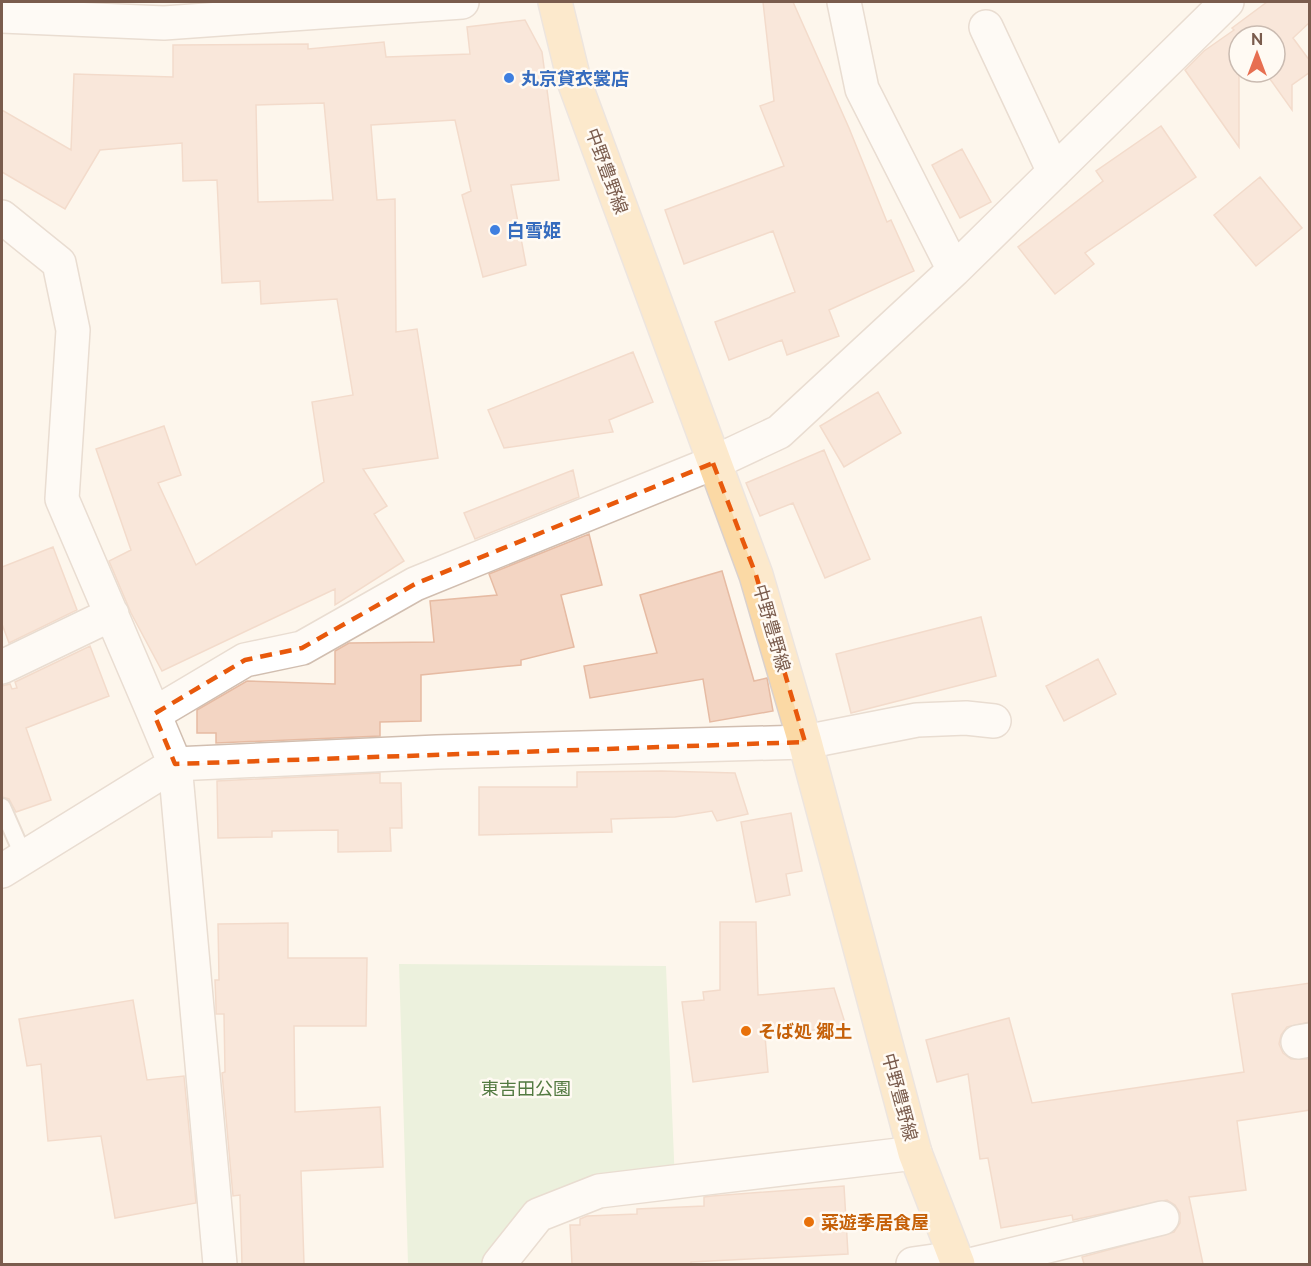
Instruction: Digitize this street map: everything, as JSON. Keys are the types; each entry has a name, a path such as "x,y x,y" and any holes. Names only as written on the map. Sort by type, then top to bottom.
{"main road":[{"name":"中野豊野線","path":"555,2 575,84 756,575 805,742 915,1153 962,1262"}],"street":[{"path":"2,16 164,23 462,2"},
{"path":"844,2 862,89 954,270"},
{"path":"154,714 245,660 302,648 415,584 714,463 778,432 954,270 1227,2"},
{"path":"986,27 1054,172"},
{"path":"2,217 59,263 73,330 63,499 175,765 220,1264"},
{"path":"2,667 112,614"},
{"path":"13,864 175,765 437,752 805,742 917,720 966,718 994,721"},
{"path":"499,1264 538,1215 599,1191 915,1153"},
{"path":"913,1264 962,1262 1162,1218"}],"lane":[{"path":"2,807 13,864"}],"highlighted area":[{"path":"713,463 756,575 805,742 175,764 154,714 245,660 302,648 415,584"}],"green space":[{"name":"東吉田公園","path":"399,964 666,966 675,1182 599,1191 499,1264 408,1264"}],"building":[{"path":"763,2 793,2 849,128 887,222 891,220 914,271 829,310 839,336 787,355 782,340 729,360 715,322 795,292 773,231 684,264 665,210 784,166 760,106 774,101"},
{"path":"1267,2 1310,2 1310,22 1293,38 1310,61 1310,72 1292,85 1292,110 1274,84 1287,84 1287,24 1237,24"},
{"path":"525,20 542,52 559,180 511,185 526,265 483,277 462,195 471,191 455,120 371,125 377,200 395,199 396,332 417,329 438,458 363,469 387,506 374,514 404,561 335,605 335,589 162,671 131,613 109,561 131,550 96,449 164,426 181,475 158,483 196,565 324,482 312,402 353,395 337,299 261,304 260,281 222,283 217,180 183,181 182,143 100,150 65,209 2,172 2,110 71,150 74,74 173,77 173,45 308,44 308,49 384,42 386,57 470,54 467,27","holes":["324,103 333,200 258,202 256,105"]},
{"path":"1227,35 1227,84 1239,84 1239,147 1185,70 1204,51"},
{"path":"1161,126 1196,177 1085,253 1094,264 1055,294 1018,247 1103,181 1096,171"},
{"path":"962,149 991,202 960,218 932,165"},
{"path":"1260,177 1302,228 1256,266 1214,215"},
{"path":"633,352 653,402 609,420 613,432 504,448 488,410"},
{"path":"878,392 901,433 844,467 820,426"},
{"path":"824,450 870,559 825,578 793,503 760,516 746,483"},
{"path":"573,470 579,497 475,539 464,513"},
{"path":"589,534 602,585 561,595 574,647 521,660 521,665 421,675 421,721 380,722 380,736 216,743 216,733 197,733 197,710 247,681 335,684 335,651 349,643 434,642 430,601 497,595 489,574"},
{"path":"53,547 77,610 9,643 2,624 2,567"},
{"path":"722,571 754,681 767,678 773,711 710,722 703,679 590,698 584,666 657,653 640,595"},
{"path":"981,617 996,676 851,713 836,654"},
{"path":"90,646 109,696 26,728 51,800 16,812 9,799 2,797 2,686 10,684 12,689 17,688 15,682"},
{"path":"1098,659 1116,694 1064,721 1046,686"},
{"path":"577,772 735,773 748,814 717,821 712,811 675,817 611,819 612,832 479,835 479,787 577,787"},
{"path":"380,773 380,783 401,783 402,828 390,828 391,851 338,852 338,830 272,831 272,837 218,838 217,781"},
{"path":"791,813 802,871 786,874 790,895 756,902 741,822"},
{"name":"そば処 郷土","path":"720,922 756,922 758,995 834,988 846,1026 765,1036 768,1072 693,1082 682,1002 704,1000 703,992 720,990"},
{"path":"288,923 288,958 367,958 366,1026 294,1026 295,1112 380,1107 383,1167 301,1171 304,1264 242,1264 240,1195 233,1196 222,1073 225,1072 224,1014 216,1014 215,980 219,980 218,924"},
{"path":"1310,983 1310,1022 1287,1027 1281,1035 1279,1044 1283,1053 1291,1059 1310,1059 1310,1110 1237,1121 1246,1190 1189,1197 1203,1264 1084,1264 1082,1257 1174,1232 1180,1223 1180,1213 1175,1205 1167,1200 1073,1220 1072,1215 1001,1228 988,1158 980,1159 968,1074 937,1082 926,1040 1009,1018 1032,1103 1244,1072 1232,994"},
{"path":"133,1000 147,1080 184,1076 196,1203 115,1218 101,1136 48,1141 41,1064 27,1066 19,1019"},
{"path":"844,1186 848,1254 691,1262 691,1264 572,1264 570,1225 580,1225 580,1219 587,1216 637,1214 637,1209 704,1206 704,1197 712,1196"}],"place":[{"name":"丸京貸衣裳店","path":"509,78"},
{"name":"白雪姫","path":"495,230"},
{"name":"そば処 郷土","path":"746,1031"},
{"name":"菜遊季居食屋","path":"809,1222"}]}
